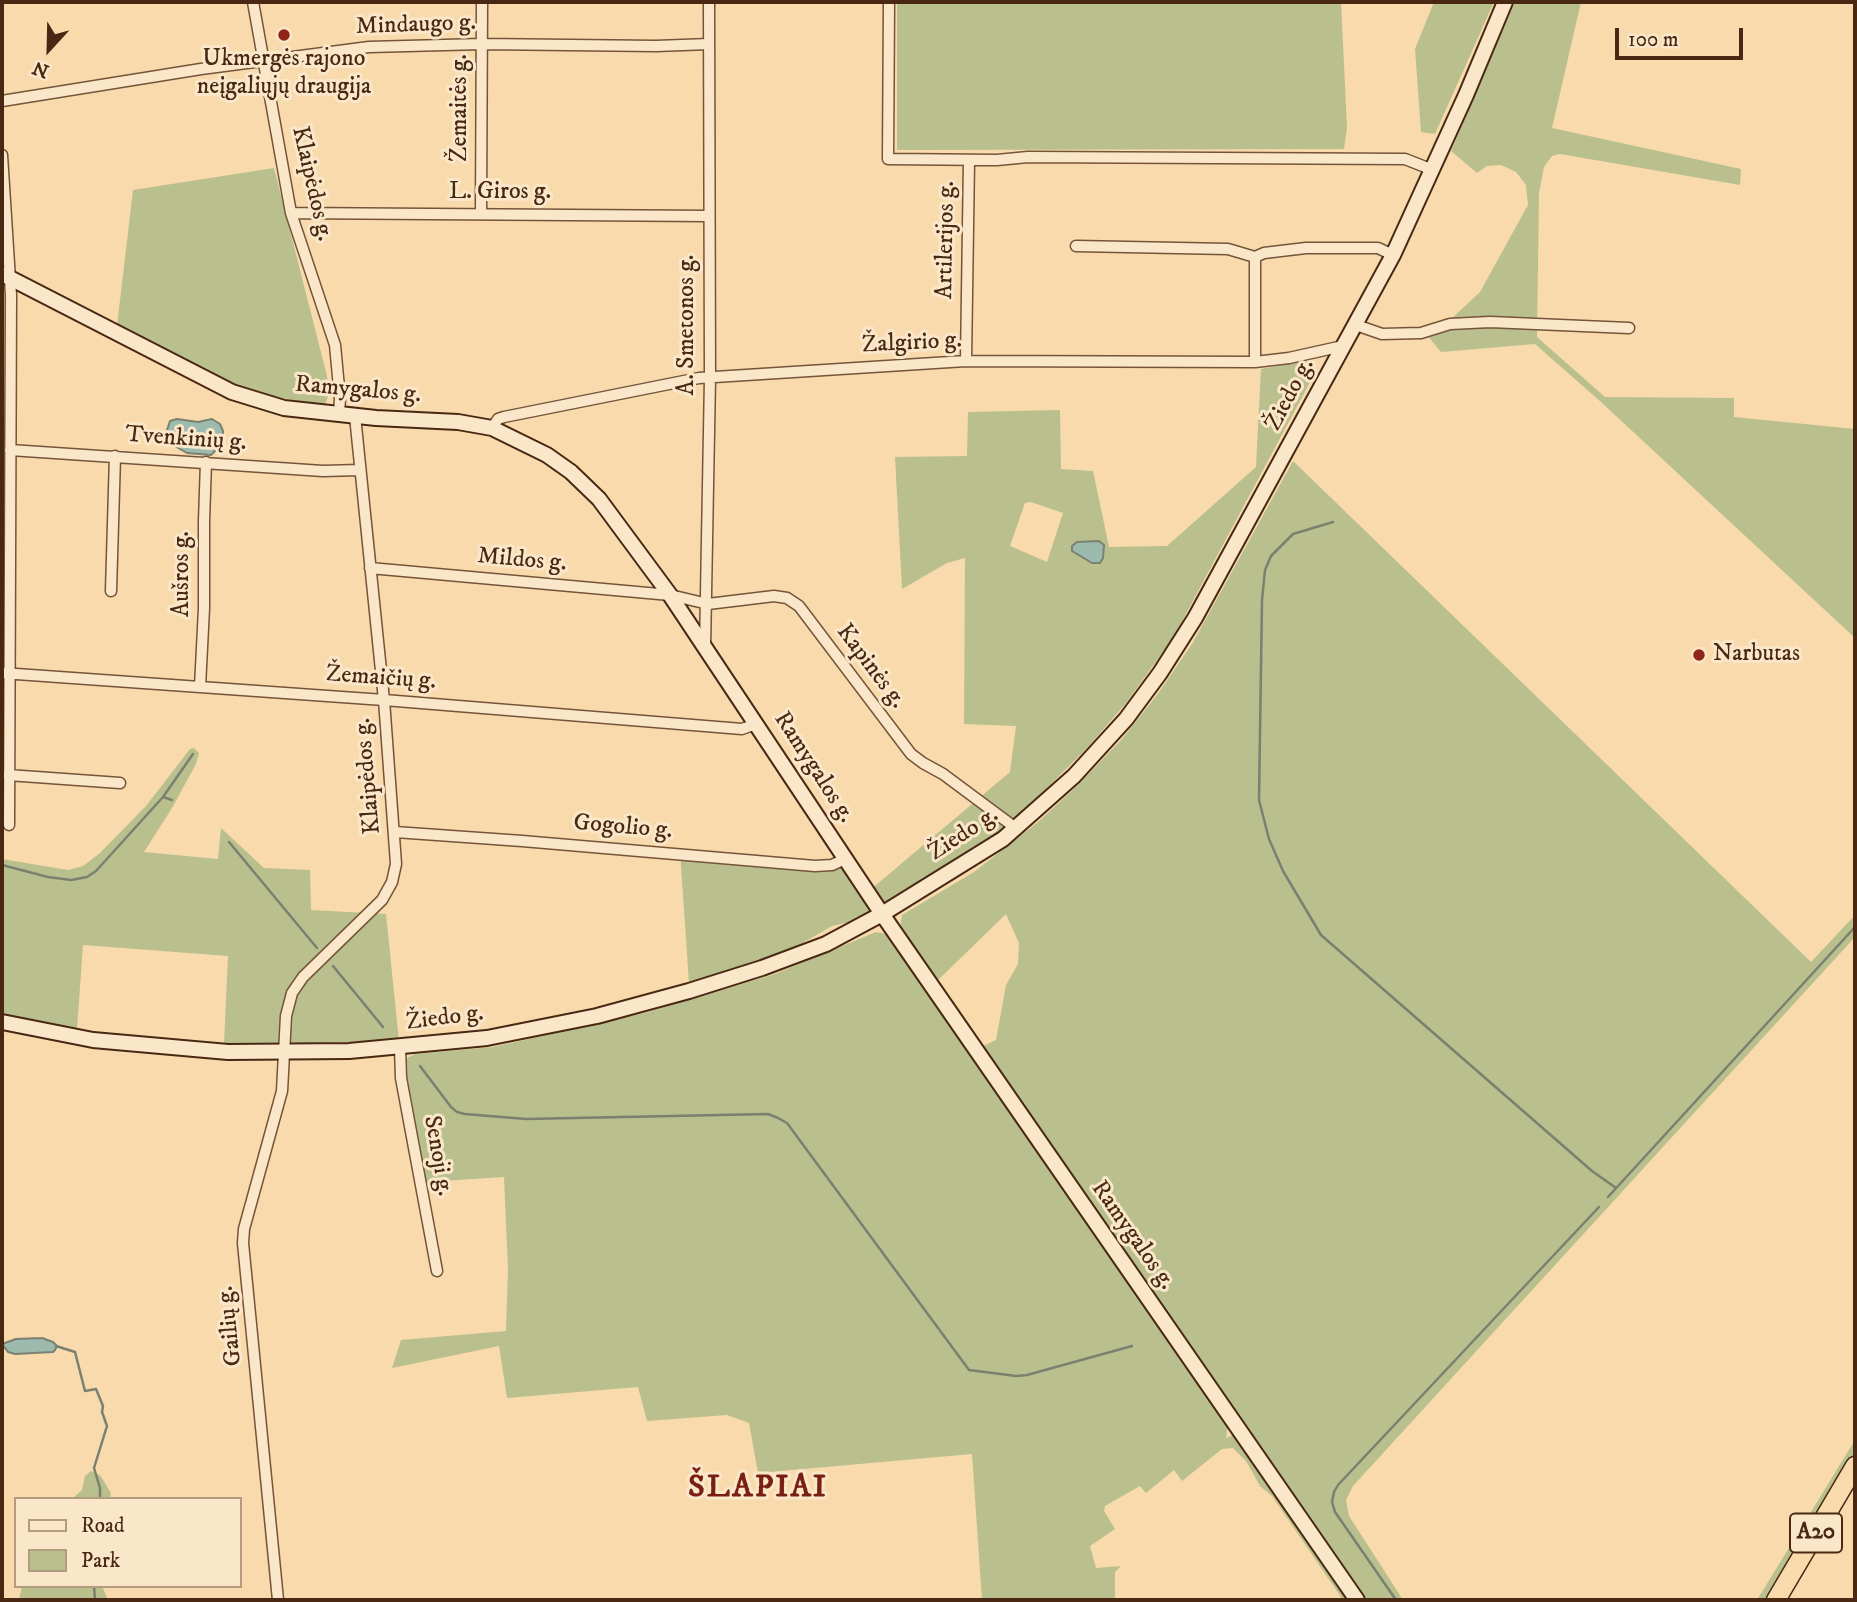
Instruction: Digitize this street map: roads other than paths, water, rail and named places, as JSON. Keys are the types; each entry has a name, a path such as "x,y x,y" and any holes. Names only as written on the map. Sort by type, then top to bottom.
{"highway":[{"name":"A20","path":"1776,1600 1855,1466"}],"street":[{"name":"Klaipėdos g.","path":"253,2 291,213 335,345 339,414"},
{"name":"Žemaitės g.","path":"481,214 482,2"},
{"name":"A. Smetonos g.","path":"705,649 708,604 710,378 709,2"},
{"path":"889,2 888,159 1405,159 1433,170"},
{"name":"Žiedo g.","path":"2,1022 66,1036 197,1051 284,1052 400,1048 487,1038 597,1016 775,963 826,944 882,914 1017,829 1074,776 1125,719 1178,646 1393,255 1433,170 1505,2"},
{"name":"Mindaugo g.","path":"2,101 265,60 369,47 709,44"},
{"path":"2,155 6,210 5,276 10,295 5,673 9,825"},
{"name":"Artilerijos g.","path":"966,361 969,160"},
{"name":"L. Giros g.","path":"291,213 709,216"},
{"path":"1076,246 1228,249 1255,257 1264,253 1306,248 1378,248 1393,255"},
{"path":"1255,257 1255,362"},
{"name":"Ramygalos g.","path":"5,276 232,391 284,408 355,416 458,422 492,428 547,455 572,472 599,499 670,595 882,914 1357,1600"},
{"path":"1356,325 1382,334 1421,332 1450,324 1490,322 1629,328"},
{"name":"Žalgirio g.","path":"492,428 498,419 504,417 710,378 966,361 1255,362 1289,358 1343,346"},
{"name":"Klaipėdos g.","path":"284,1052 286,1016 292,993 303,976 382,900 396,864 384,700 355,416"},
{"path":"111,591 115,456"},
{"name":"Tvenkinių g.","path":"7,458 115,456 323,471 359,470"},
{"name":"Aušros g.","path":"200,687 206,462"},
{"name":"Mildos g.","path":"370,568 670,595"},
{"name":"Kapinės g.","path":"670,595 708,604 774,596 788,598 799,606 911,754 923,764 943,774 1017,829"},
{"name":"Žemaičių g.","path":"5,673 742,729 756,724"},
{"path":"8,775 120,783"},
{"name":"Gogolio g.","path":"395,832 815,866 832,865 845,859"},
{"name":"Senoji g.","path":"400,1048 401,1078 437,1271"},
{"name":"Gailių g.","path":"278,1600 243,1242 246,1218 282,1091 284,1052"}],"waterway":[{"path":"1333,522 1293,534 1271,556 1265,570 1262,600 1259,800 1269,839 1283,871 1321,935 1592,1171 1616,1188"},
{"path":"2,865 48,877 71,880 87,877 96,871 163,797 193,754"},
{"path":"163,797 172,800"},
{"path":"229,842 317,948"},
{"path":"1608,1197 1855,927"},
{"path":"333,966 383,1027"},
{"path":"420,1066 451,1107 465,1114 526,1119 768,1114 787,1123 969,1370 1027,1375 1132,1346"},
{"path":"1396,1600 1335,1512 1332,1502 1334,1492 1599,1207"},
{"path":"56,1346 75,1352 85,1391 96,1389 103,1406 102,1412 107,1426 94,1468 100,1497"},
{"path":"94,1588 95,1600"}],"place":[{"name":"Ukmergės rajono neįgaliųjų draugija","path":"284,35"},
{"name":"Narbutas","path":"1699,655"}],"district":[{"name":"ŠLAPIAI","path":"758,1489"}]}
